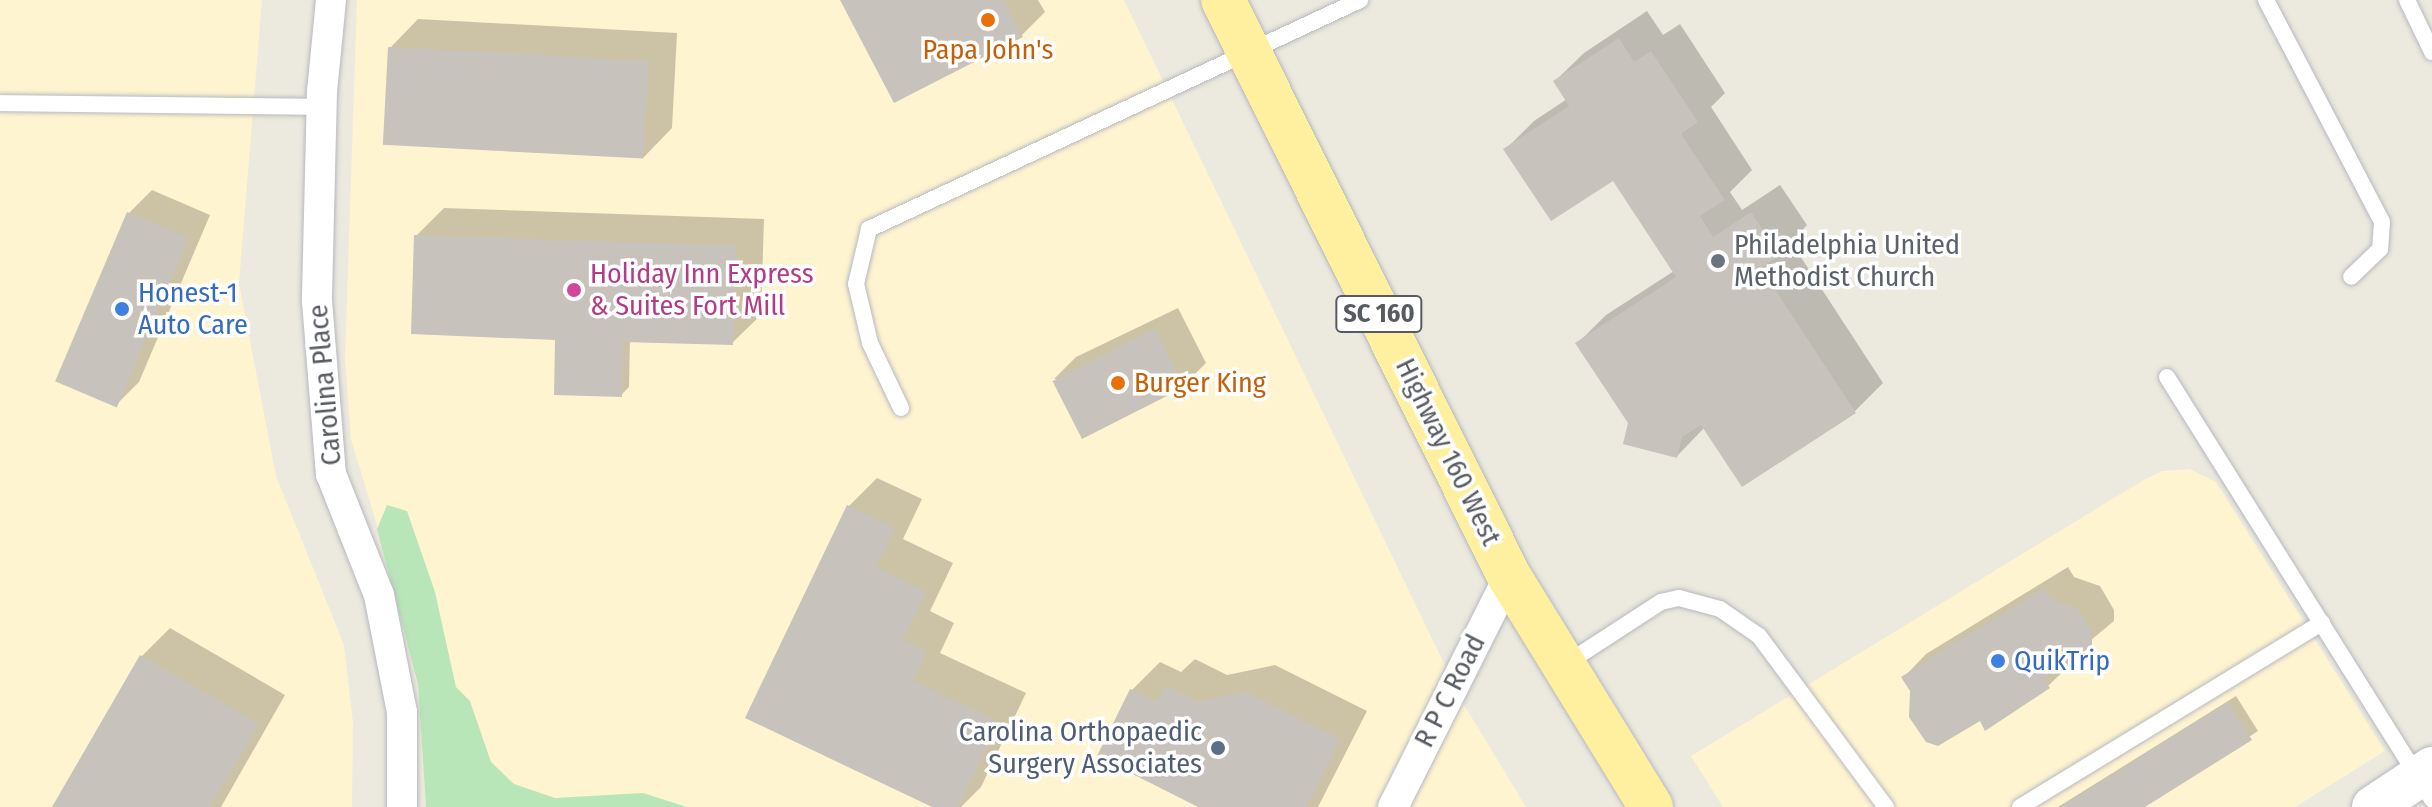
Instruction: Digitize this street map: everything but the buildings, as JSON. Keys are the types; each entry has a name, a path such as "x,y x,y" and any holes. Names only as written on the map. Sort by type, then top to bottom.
{"main road":[{"name":"Highway 160 West","path":"1223,0 1509,576 1651,807"},
{"path":"2373,807 2427,782"}],"street":[{"name":"Carolina Place","path":"331,0 322,107 317,301 331,474 379,595 402,712 402,807"},
{"name":"R P C Road","path":"1393,807 1509,576"}],"lane":[{"path":"901,408 870,343 856,284 869,229 1360,0"},
{"path":"2266,0 2382,222 2380,249 2351,277"},
{"path":"2407,0 2432,52"},
{"path":"0,103 322,107"},
{"path":"2167,377 2322,623 2427,782"},
{"path":"1564,665 1661,602 1679,598 1720,609 1759,636 1886,807"},
{"path":"2020,807 2322,623"}],"shaded area":[{"path":"0,0 262,0 239,283 276,476 344,645 353,723 352,807 0,807"},
{"path":"357,0 1124,0 1463,703 1526,807 426,807 418,684 402,608 351,439 345,358"},
{"path":"2189,469 2216,482 2385,751 2295,807 1723,807 1691,756 2142,481 2162,471"}],"green space":[{"path":"387,505 407,511 435,592 456,687 470,701 491,762 514,784 555,798 643,793 687,807 426,807 418,684 377,529"}],"place":[{"name":"Papa John's","path":"988,20"},
{"name":"Philadelphia United Methodist Church","path":"1718,261"},
{"name":"Holiday Inn Express & Suites Fort Mill","path":"574,290"},
{"name":"Honest-1 Auto Care","path":"122,309"},
{"name":"Burger King","path":"1118,383"},
{"name":"QuikTrip","path":"1998,661"},
{"name":"Carolina Orthopaedic Surgery Associates","path":"1218,748"}]}
